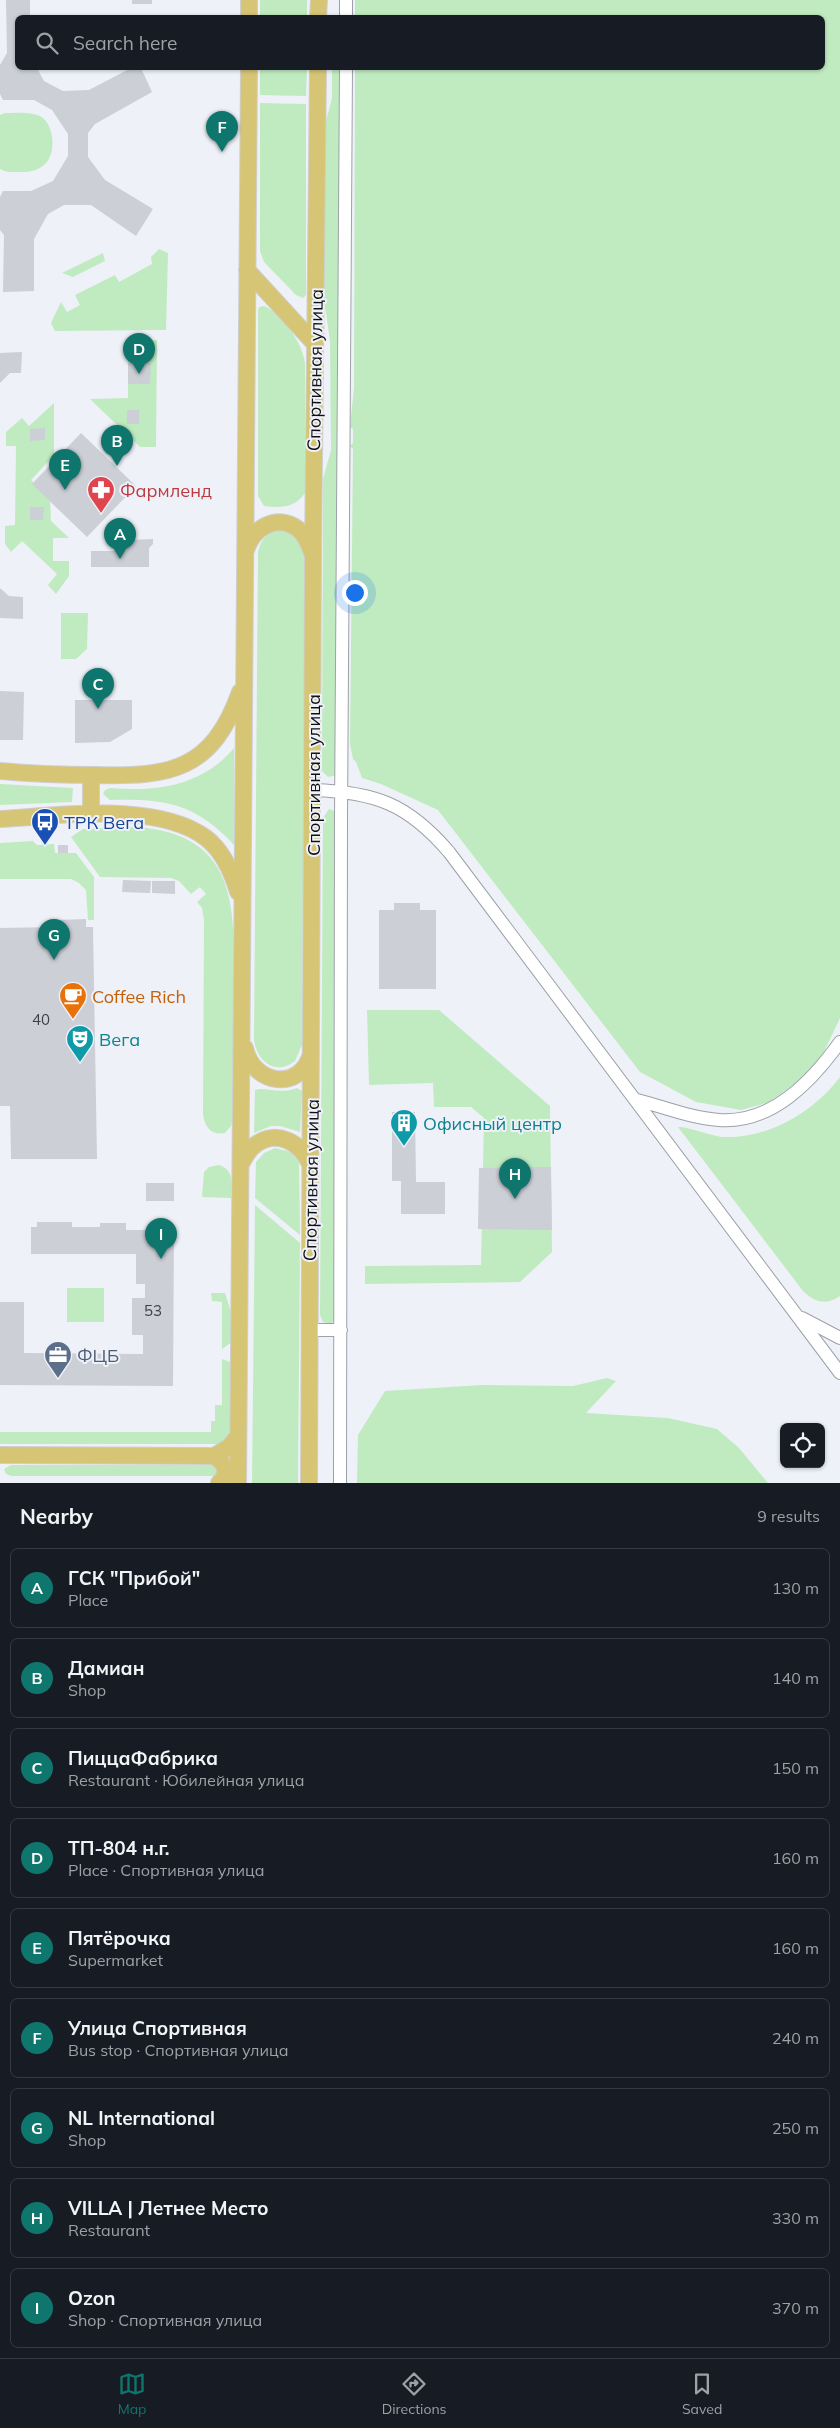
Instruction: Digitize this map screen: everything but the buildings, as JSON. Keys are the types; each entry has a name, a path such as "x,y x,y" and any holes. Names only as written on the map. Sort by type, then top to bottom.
{"main road":[{"path":"249,0 249,15"},
{"path":"318,0 318,15"},
{"path":"238,1483 249,70"},
{"name":"Спортивная улица","path":"309,1483 313,555 318,70"},
{"path":"247,270 315,344"},
{"path":"245,552 250,539 258,529 268,524 279,523 290,525 299,530 306,538 313,555"},
{"path":"0,771 91,775 147,775 173,769 194,760 207,750 220,734 233,712 245,678"},
{"path":"91,775 91,815"},
{"path":"0,818 91,815 147,816 171,821 192,829 207,839 222,854 233,874 242,907"},
{"path":"242,1034 248,1060 254,1069 272,1079 292,1077 302,1070 309,1061 312,1050"},
{"path":"241,1164 254,1146 264,1140 275,1137 287,1139 297,1144 305,1153 310,1164"},
{"path":"0,1455 214,1456 229,1447 238,1436"},
{"path":"214,1456 225,1467 224,1477 219,1483"}],"street":[{"path":"346,0 346,15"},
{"path":"340,1483 346,70"},
{"path":"313,790 342,791 384,801 410,814 429,829 449,852 637,1100 840,1373"},
{"path":"637,1100 701,1118 739,1119 757,1115 774,1108 808,1082 840,1042"},
{"path":"800,1317 840,1338"},
{"path":"310,1330 342,1330"}],"green space":[{"path":"260,0 307,0 307,15 260,15"},
{"path":"355,0 840,0 840,1018 821,1058 801,1080 767,1103 741,1110 696,1102 640,1072 438,810 381,784 362,778 353,759 350,744 353,449 350,446 353,443 353,429 350,427 354,388 355,70 825,70 825,15 355,15"},
{"path":"260,70 307,70 306,96 260,95"},
{"path":"332,70 344,70 337,775 328,777 322,771 323,479 331,450 330,341 324,299 325,125 332,98"},
{"path":"260,103 306,104 306,295 303,298 296,295 264,262 260,251"},
{"path":"5,113 35,114 43,118 49,126 52,134 51,152 46,163 41,167 27,172 9,172 0,169 0,115"},
{"path":"159,249 168,253 166,330 55,331 51,323 61,302 67,312 80,305 75,295 115,275 119,282 152,264 151,257"},
{"path":"103,253 105,261 73,277 62,273"},
{"path":"264,306 278,315 296,338 305,363 305,493 297,502 282,507 264,506 258,496 258,311 259,307"},
{"path":"157,340 156,447 140,447 90,399 128,398 128,341"},
{"path":"54,403 54,455 31,480 50,499 51,521 69,538 53,538 53,561 69,561 69,576 56,594 48,585 57,574 22,541 11,552 5,544 5,526 15,525 16,446 6,446 6,432 22,418 29,426"},
{"path":"280,530 296,535 305,555 302,1045 295,1061 281,1067 274,1067 259,1055 254,1040 258,552 265,537 272,532"},
{"path":"61,613 88,613 87,649 76,659 61,659"},
{"path":"234,748 235,846 207,821 179,806 148,801 110,800 103,794 105,790 110,788 145,789 178,784 208,771"},
{"path":"0,784 73,788 72,802 0,805"},
{"path":"329,809 335,811 335,1319 331,1324 323,1322 320,1315 323,818"},
{"path":"137,827 171,833 196,845 213,861 224,882 231,906 234,961 234,1113 231,1126 225,1133 216,1133 209,1129 203,1114 204,920 202,908 197,902 206,894 200,887 191,894 179,881 171,878 100,877 71,837 83,829"},
{"path":"33,841 37,845 54,844 55,853 76,853 94,877 94,920 88,920 86,890 79,883 71,879 0,879 0,843"},
{"path":"367,1010 439,1010 550,1106 552,1252 520,1282 365,1284 365,1266 481,1265 484,1118 471,1107 434,1107 433,1083 369,1085"},
{"path":"840,1077 840,1296 825,1302 811,1298 803,1291 678,1127 723,1137 757,1133 789,1121 803,1112 829,1090"},
{"path":"297,1088 302,1091 300,1132 280,1126 271,1126 254,1133 255,1090 285,1091"},
{"path":"275,1148 291,1152 299,1162 300,1235 255,1198 256,1162 264,1153"},
{"path":"219,1165 228,1170 230,1174 231,1198 202,1197 204,1172 209,1167"},
{"path":"255,1205 300,1243 298,1483 252,1483"},
{"path":"67,1288 104,1288 104,1322 67,1322"},
{"path":"211,1293 225,1293 232,1315 232,1342 222,1349 222,1302 212,1301"},
{"path":"222,1359 230,1362 232,1366 231,1433 221,1444 0,1444 0,1432 211,1432 211,1421 215,1421 215,1405 222,1405"},
{"path":"607,1378 616,1381 586,1413 668,1418 717,1429 739,1448 768,1483 357,1483 358,1435 385,1391 482,1385 573,1386"},
{"path":"11,1465 215,1465 220,1470 216,1476 11,1476 6,1474 4,1469"}],"place":[{"name":"Улица Спортивная","path":"222,152"},
{"name":"ТП-804 н.г.","path":"139,374"},
{"name":"Дамиан","path":"117,466"},
{"name":"Пятёрочка","path":"65,490"},
{"name":"Фармленд","path":"101,514"},
{"name":"ГСК \"Прибой\"","path":"120,559"},
{"name":"ПиццаФабрика","path":"98,709"},
{"name":"ТРК Вега","path":"45,846"},
{"name":"NL International","path":"54,960"},
{"name":"Coffee Rich","path":"73,1020"},
{"name":"Вега","path":"80,1063"},
{"name":"Офисный центр","path":"404,1147"},
{"name":"VILLA | Летнее Место","path":"515,1199"},
{"name":"Ozon","path":"161,1259"},
{"name":"ФЦБ","path":"58,1379"}]}
